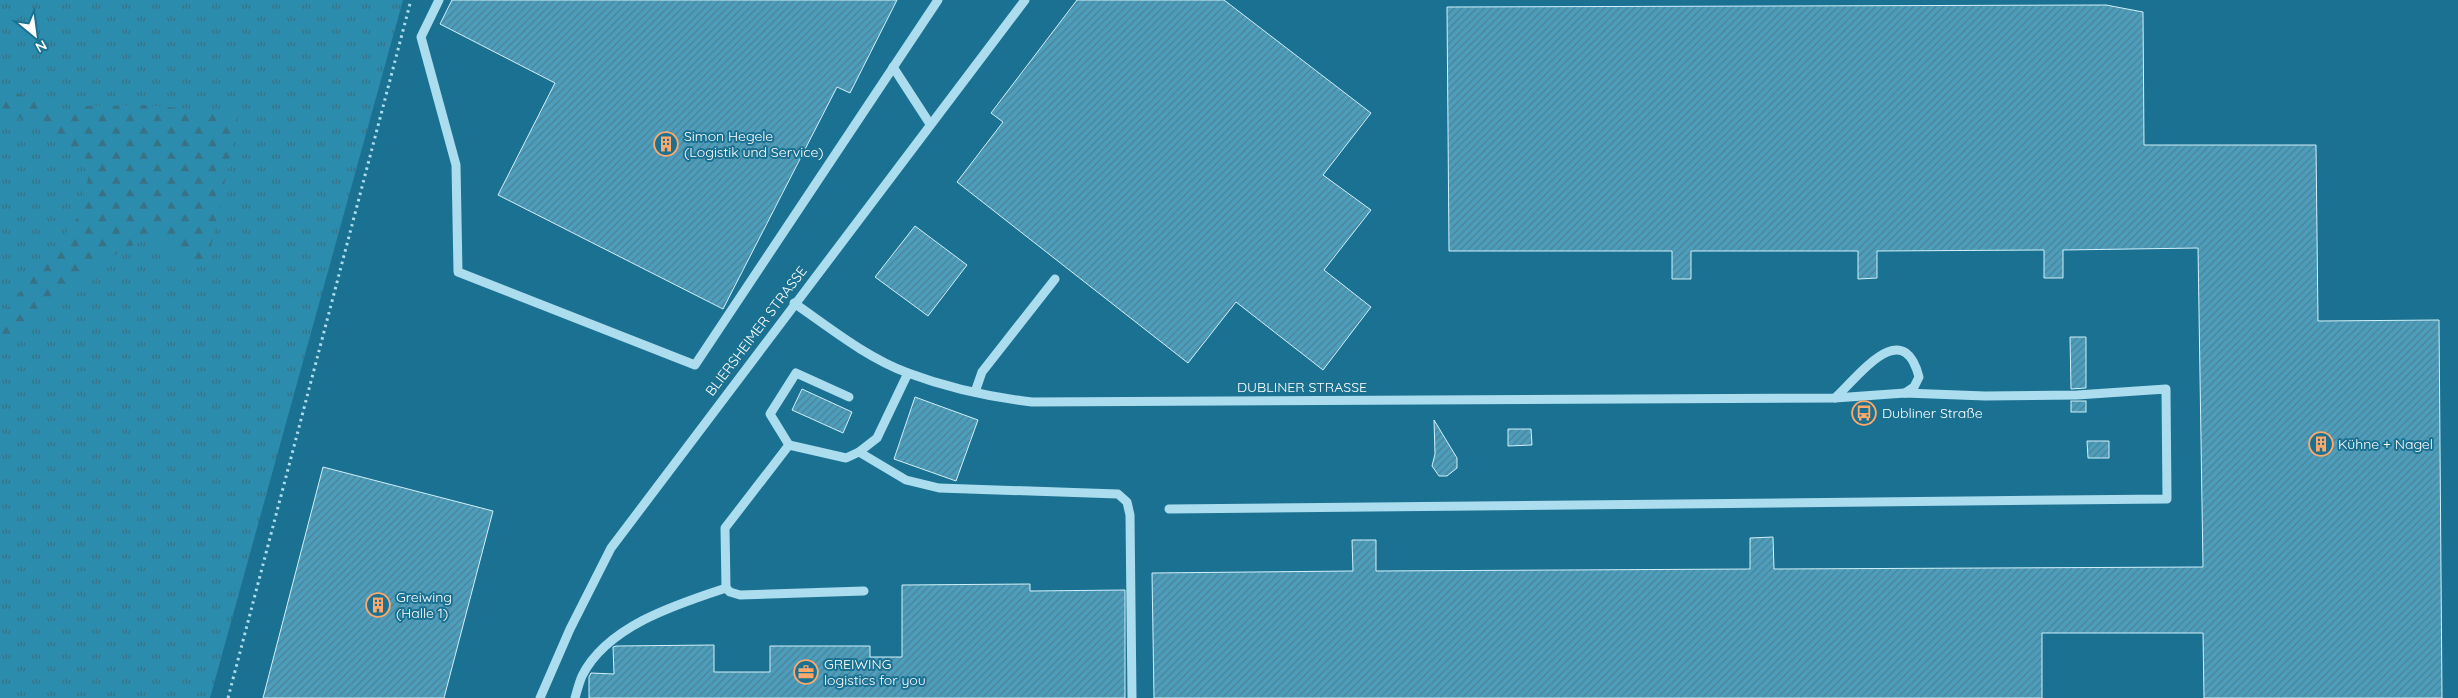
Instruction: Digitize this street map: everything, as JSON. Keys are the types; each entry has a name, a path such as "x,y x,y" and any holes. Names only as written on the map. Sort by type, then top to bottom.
{"street":[{"path":"439,0 421,37 456,165 458,272 695,365 938,0"},
{"name":"BLIERSHEIMER STRASSE","path":"540,698 570,629 611,548 794,303 1025,0"},
{"path":"893,67 930,124"},
{"path":"975,392 982,372 1055,279"},
{"name":"DUBLINER STRASSE","path":"794,303 861,349 908,373 975,392 1032,402 1835,398 1905,393 1986,396 2077,395 2166,389 2167,499 1169,509"},
{"path":"1835,398 1883,352 1894,349 1902,350 1916,364 1919,377 1914,387 1905,393"},
{"path":"849,397 796,372 770,414 789,445 846,458 859,452 877,438 908,373"},
{"path":"789,445 725,528 726,588 730,592 740,595 864,591"},
{"path":"859,452 906,480 939,488 1118,494 1127,502 1130,514 1132,698"},
{"path":"575,698 582,676 597,655 622,632 685,601 726,588"}],"path":[{"path":"228,698 411,0"}],"green space":[{"path":"0,0 403,0 210,698 0,698"},
{"path":"0,84 51,110 65,110 81,106 147,105 239,114 207,266 179,264 169,246 161,240 145,241 125,249 77,282 30,322 0,352 0,318 78,217 88,180 84,163 76,153 0,105"}],"building":[{"name":"Simon Hegele (Logistik und Service)","path":"452,0 897,0 850,93 837,87 723,309 498,195 555,83 440,24"},
{"path":"1077,0 1224,0 1371,113 1323,175 1371,210 1324,270 1371,307 1323,370 1236,302 1188,363 957,182 1003,122 991,113"},
{"path":"2106,5 2143,12 2144,145 2316,145 2318,321 2439,320 2442,698 2204,698 2203,633 2042,633 2042,698 1154,698 1152,573 1353,571 1352,540 1376,540 1376,571 1750,569 1750,538 1773,537 1774,569 2203,567 2198,248 2063,250 2063,278 2044,278 2044,250 1877,251 1877,278 1858,279 1858,251 1691,251 1691,279 1672,279 1672,251 1449,251 1447,7"},
{"path":"915,226 967,265 928,316 875,277"},
{"path":"2070,337 2086,337 2086,388 2071,389"},
{"path":"802,389 852,412 843,433 792,410"},
{"path":"915,397 978,420 956,481 894,459"},
{"path":"2071,401 2086,401 2086,412 2071,412"},
{"path":"1434,420 1457,458 1457,468 1447,476 1439,476 1432,466 1435,454"},
{"path":"1508,429 1531,429 1532,445 1508,446"},
{"path":"2087,441 2109,441 2109,458 2088,458"},
{"name":"Greiwing (Halle 1)","path":"323,467 493,511 444,698 263,698"},
{"path":"1030,584 1030,591 1125,590 1125,698 589,698 589,677 591,673 614,674 613,647 616,646 714,645 714,672 770,672 770,646 870,646 870,657 902,657 902,585"}],"place":[{"name":"Simon Hegele (Logistik und Service)","path":"666,144"},
{"name":"Dubliner Straße","path":"1864,413"},
{"name":"Kühne + Nagel","path":"2321,444"},
{"name":"Greiwing (Halle 1)","path":"378,605"},
{"name":"GREIWING logistics for you","path":"806,672"}]}
